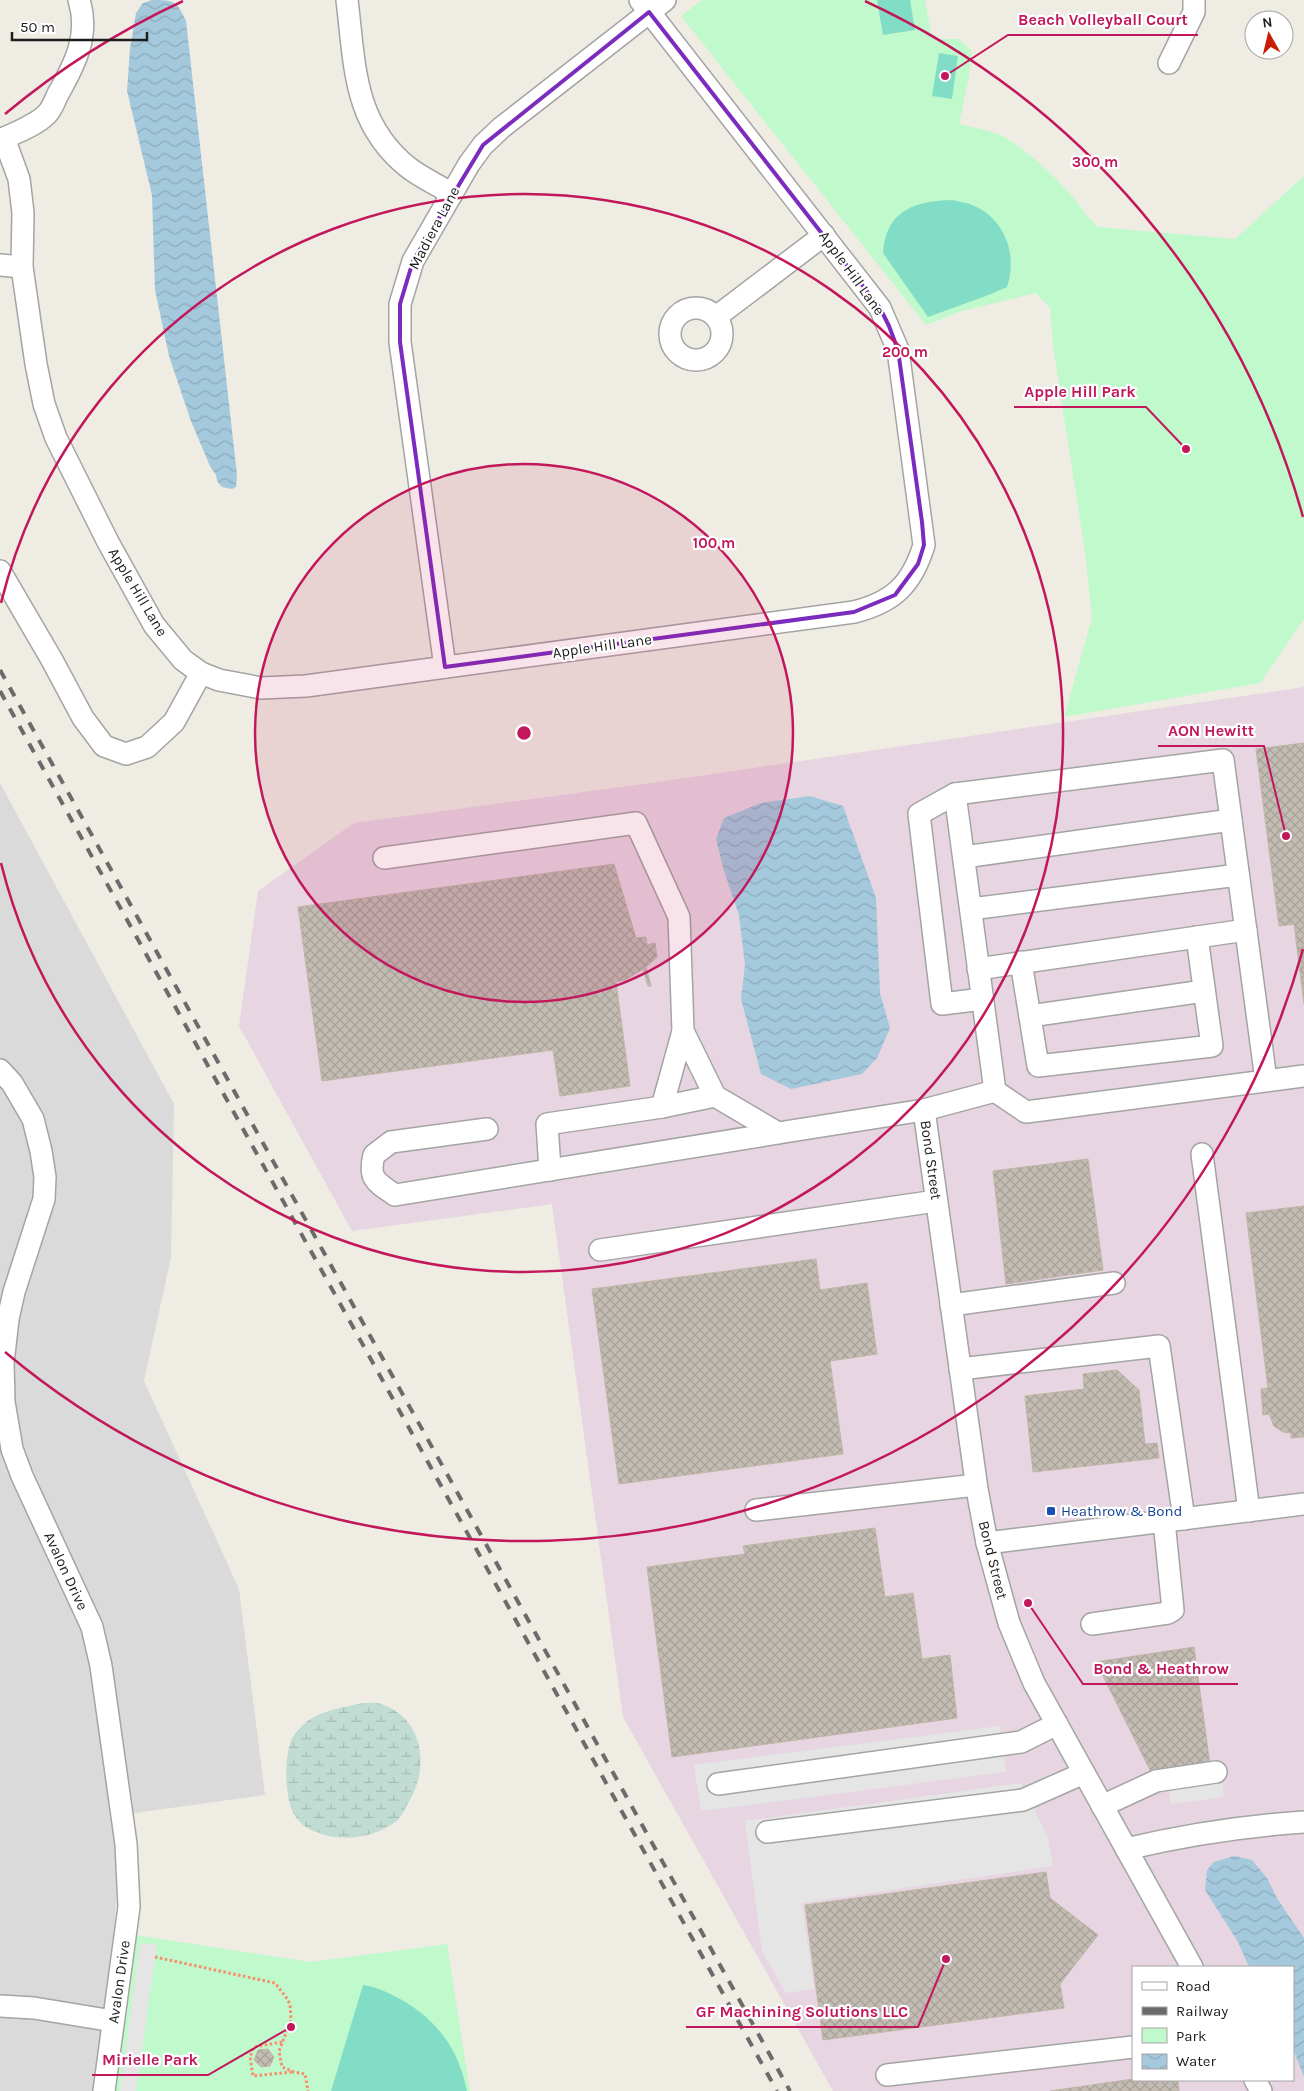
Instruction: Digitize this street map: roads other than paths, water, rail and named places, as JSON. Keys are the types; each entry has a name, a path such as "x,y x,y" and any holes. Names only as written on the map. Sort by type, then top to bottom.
{"street":[{"path":"2,139 21,131 47,114 74,67 82,42 83,12 79,0"},
{"path":"347,0 359,88 365,111 373,129 384,145 409,168 452,194"},
{"path":"1169,63 1194,12 1194,0"},
{"name":"Apple Hill Lane","path":"2,139 19,179 24,214 22,266 36,364 44,404 56,438 108,542 154,625 183,660 201,674 219,680 261,688 306,686 854,612 872,608 895,595 907,584 918,564 924,545 898,350 880,308 651,4"},
{"name":"Madiera Lane","path":"445,667 400,342 400,304 413,261 469,164 484,145 501,128 651,4"},
{"path":"716,317 824,235"},
{"path":"0,265 22,266"},
{"path":"0,571 52,660 83,718 104,746 126,754 147,746 174,722 201,674"},
{"path":"982,999 942,1004 918,814 955,794 1222,760 1266,1080"},
{"path":"955,794 995,1091 1026,1112 1304,1076"},
{"path":"964,858 1231,820"},
{"path":"384,858 636,823 679,916 683,1031 662,1107"},
{"path":"970,909 1238,875"},
{"path":"978,969 1246,930"},
{"path":"1021,962 1038,1066 1212,1046 1197,937"},
{"path":"1030,1016 1204,991"},
{"path":"683,1031 715,1096 778,1133"},
{"name":"Avalon Drive","path":"0,1070 12,1083 33,1119 45,1177 44,1199 14,1292 8,1319 3,1363 4,1402 12,1450 22,1476 92,1627 101,1666 129,1879 129,1907 104,2091"},
{"path":"486,1129 391,1142 374,1155 370,1170 377,1183 395,1196 924,1110 995,1091"},
{"path":"550,1170 547,1124 662,1107 715,1096"},
{"name":"Bond Street","path":"924,1110 976,1485 987,1543 1009,1623 1034,1683 1191,1966"},
{"path":"1202,1154 1249,1511"},
{"path":"600,1250 936,1201"},
{"path":"951,1305 1114,1283"},
{"path":"960,1369 1159,1346 1174,1520 1173,1610 1168,1613 1092,1624"},
{"path":"756,1510 976,1485"},
{"path":"987,1543 1304,1504"},
{"path":"718,1784 1021,1742 1057,1724"},
{"path":"1102,1806 1156,1780 1216,1772"},
{"path":"767,1832 1023,1800 1084,1773"},
{"path":"1126,1849 1167,1839 1253,1825 1304,1822"},
{"path":"0,2006 34,2008 113,2021"},
{"path":"887,2075 1132,2047"}],"water":[{"path":"152,0 165,0 174,3 180,9 186,21 237,475 236,487 232,489 222,487 217,481 191,421 169,356 155,290 152,195 127,91 130,49 136,13 143,3"},
{"path":"810,796 843,806 876,898 880,993 890,1028 877,1058 862,1074 791,1089 761,1074 741,999 745,965 739,915 724,871 716,839 724,818 761,803"},
{"path":"1234,1856 1252,1860 1267,1878 1278,1900 1304,1938 1304,2077 1294,2052 1294,1966 1249,1966 1238,1942 1205,1890 1207,1870 1214,1862"}],"railway":[{"path":"0,670 790,2091"},
{"path":"0,691 777,2091"}],"place":[{"name":"Beach Volleyball Court","path":"945,76"},
{"name":"Apple Hill Park","path":"1186,449"},
{"name":"AON Hewitt","path":"1286,836"},
{"name":"Heathrow & Bond","path":"1051,1511"},
{"name":"Bond & Heathrow","path":"1028,1603"},
{"name":"GF Machining Solutions LLC","path":"946,1959"},
{"name":"Mirielle Park","path":"291,2027"}]}
